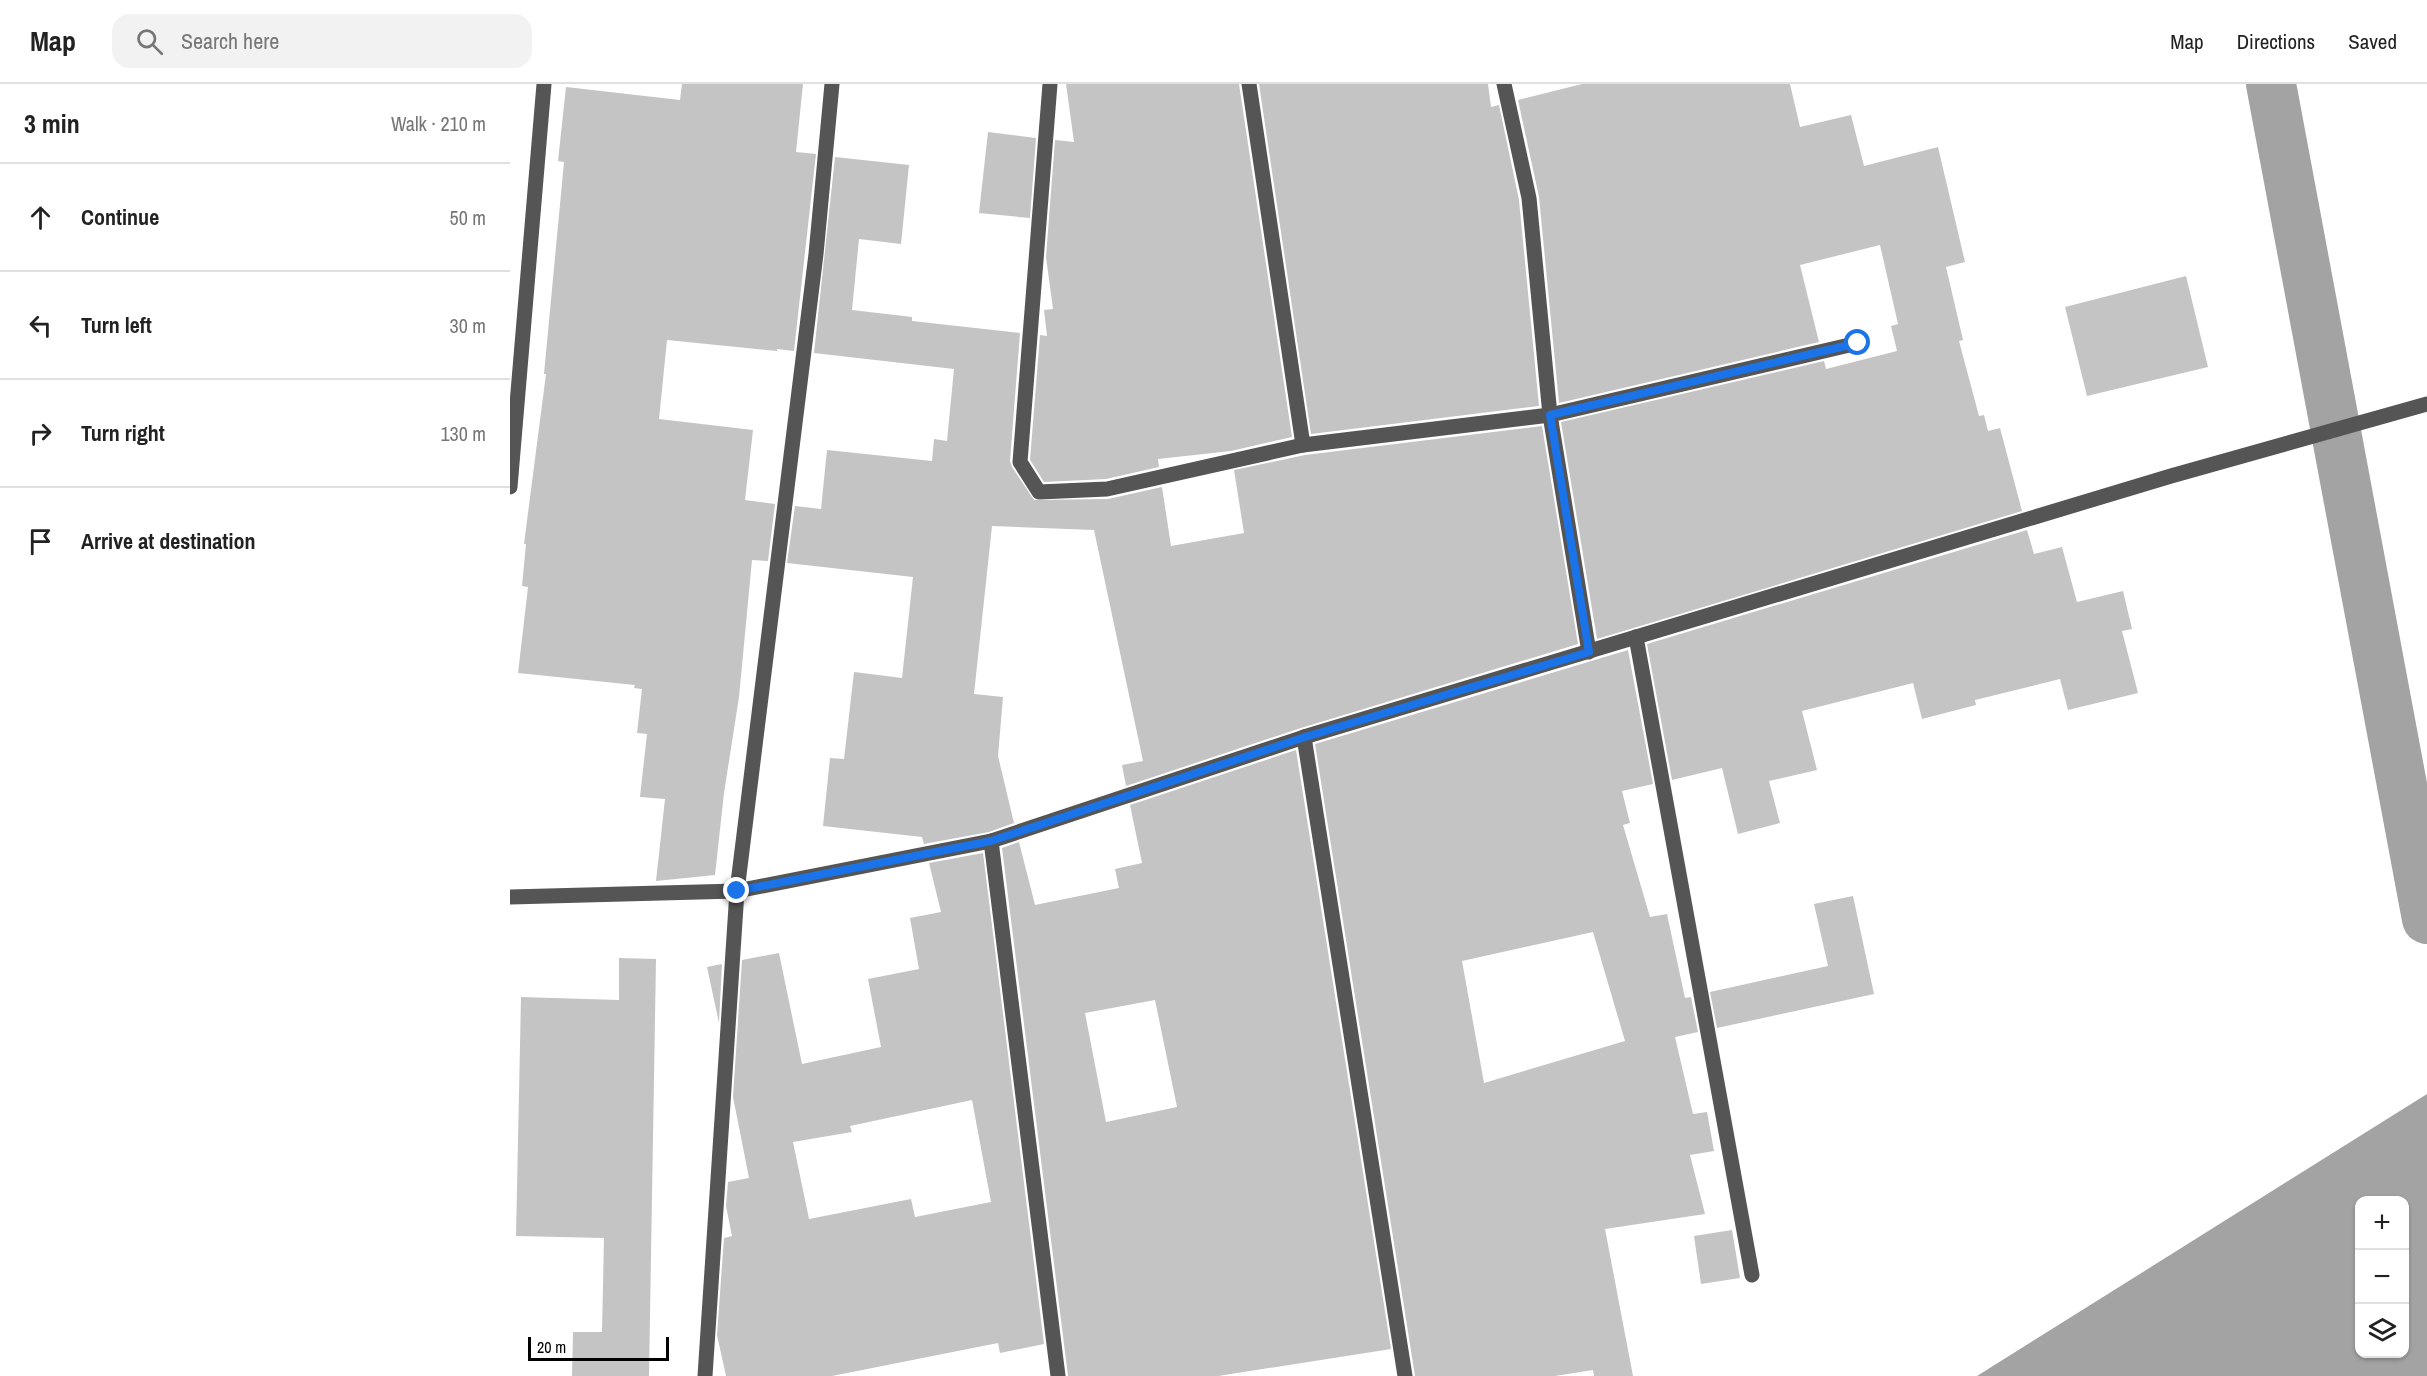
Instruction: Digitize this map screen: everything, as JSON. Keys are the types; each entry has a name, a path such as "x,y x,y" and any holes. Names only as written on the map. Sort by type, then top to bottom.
{"street":[{"path":"510,487 544,84"},
{"path":"705,1376 737,891 816,254 832,84"},
{"path":"1050,84 1020,462 1039,492 1107,489 1303,445 1550,415 1858,343"},
{"path":"1249,84 1303,445"},
{"path":"1504,84 1529,198 1550,415 1589,652"},
{"path":"510,897 737,891 991,841 1305,737 2171,476 2427,404"},
{"path":"1636,637 1752,1275"},
{"path":"1305,737 1405,1376"},
{"path":"991,841 1058,1376"}],"shaded area":[{"path":"2427,1094 2427,1376 1977,1376"}],"building":[{"path":"682,84 803,84 796,152 816,154 794,351 667,340 659,419 753,430 745,500 775,504 768,561 752,560 739,697 724,793 715,875 656,881 665,799 640,797 647,734 637,733 642,689 634,688 635,685 518,673 528,587 522,586 526,544 524,544 546,374 544,374 564,162 558,161 566,87 680,100"},
{"path":"1066,84 1239,84 1292,437 1231,451 1158,459 1159,467 1106,479 1044,482 1030,460 1040,335 1047,336 1044,310 1053,309 1046,257 1055,140 1074,142"},
{"path":"1259,84 1488,84 1491,107 1499,105 1519,200 1539,406 1311,434"},
{"path":"1582,84 1790,84 1800,127 1851,115 1864,166 1938,147 1965,262 1946,267 1963,340 1959,341 1979,416 1984,415 1988,431 2000,428 2022,511 1597,639 1561,422 1824,361 1826,369 1897,351 1891,326 1898,324 1880,245 1800,265 1819,342 1559,403 1539,197 1518,100"},
{"path":"988,132 1036,138 1030,218 979,213"},
{"path":"835,157 909,165 901,244 859,239 852,310 912,317 912,321 1020,333 1010,461 1034,500 1108,499 1162,487 1171,546 1244,533 1234,470 1305,455 1542,426 1578,644 1301,728 1126,786 1122,765 1143,761 1094,530 992,526 974,694 1003,697 998,756 1014,823 989,832 924,844 922,837 823,826 830,758 844,759 854,672 902,678 913,577 787,563 795,506 821,509 827,450 932,461 934,439 947,441 954,369 814,353"},
{"path":"2186,276 2208,367 2087,396 2065,307"},
{"path":"2027,530 2034,554 2062,547 2077,602 2123,591 2132,629 2122,631 2138,693 2068,710 2060,679 1975,700 1976,705 1922,719 1913,683 1802,711 1817,770 1769,781 1780,823 1738,834 1722,768 1672,780 1647,644"},
{"path":"1628,650 1653,784 1622,791 1630,823 1623,825 1650,917 1667,914 1685,998 1691,997 1698,1032 1675,1037 1693,1114 1707,1112 1714,1151 1690,1155 1705,1214 1605,1229 1633,1376 1594,1376 1593,1370 1555,1376 1415,1376 1315,744","holes":["1593,932 1625,1041 1484,1083 1462,961"]},
{"path":"1296,750 1391,1349 1218,1376 1068,1376 1002,848 1019,842 1035,905 1119,888 1115,869 1142,863 1130,805","holes":["1155,1000 1177,1107 1106,1122 1085,1013"]},
{"path":"983,853 1044,1344 1000,1353 998,1343 832,1376 726,1376 717,1335 724,1238 732,1236 726,1206 728,1182 749,1178 733,1097 742,960 779,953 802,1064 881,1047 868,979 919,969 910,918 941,912 929,863","holes":["972,1100 991,1202 915,1217 911,1199 809,1219 793,1142 852,1132 850,1126"]},
{"path":"1853,896 1874,994 1717,1028 1710,992 1828,966 1814,904"},
{"path":"619,958 656,959 649,1376 572,1376 573,1332 602,1332 604,1238 516,1236 521,997 619,1000"},
{"path":"722,964 719,1023 707,967"},
{"path":"1732,1230 1740,1278 1701,1284 1694,1236"}],"waterway":[{"path":"2271,84 2427,919"}],"route":[{"path":"737,891 991,841 1305,737 1589,652 1550,415 1858,343"}]}
